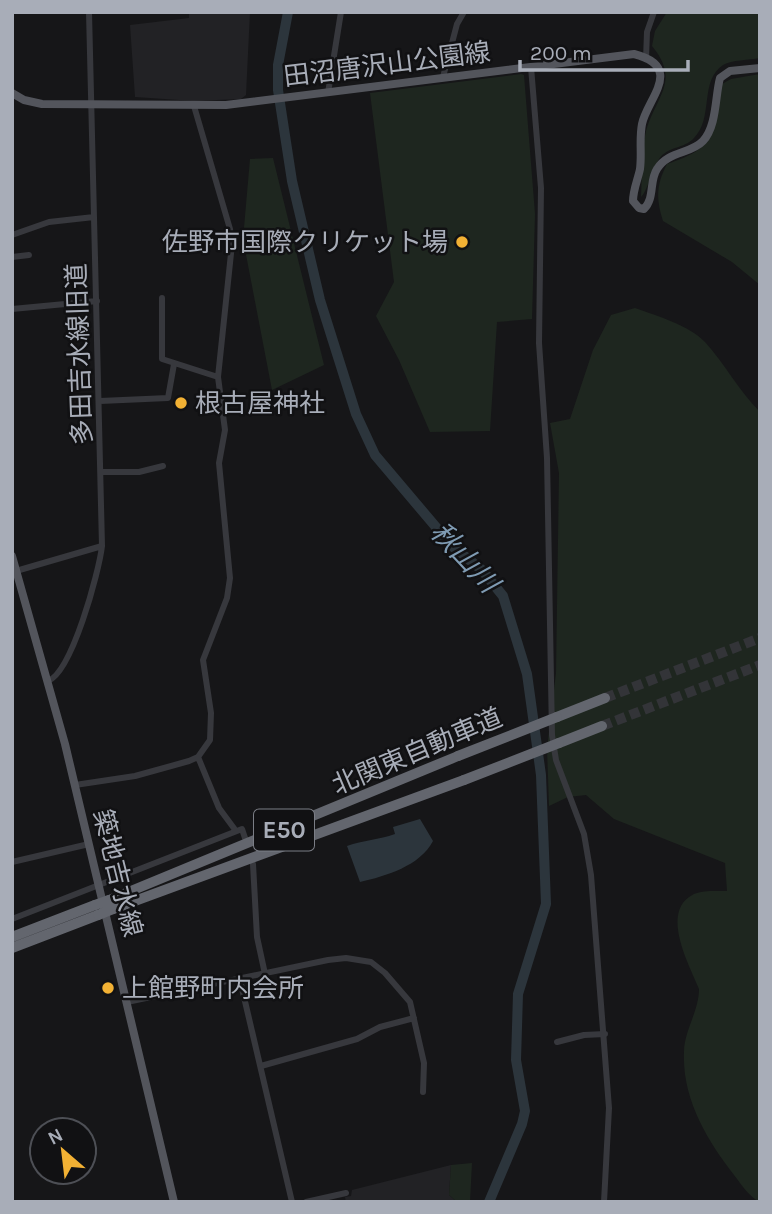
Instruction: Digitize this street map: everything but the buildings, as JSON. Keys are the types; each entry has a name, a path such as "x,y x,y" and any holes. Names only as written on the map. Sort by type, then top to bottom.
{"highway":[{"name":"北関東自動車道","path":"12,948 458,756 605,698"},
{"name":"北関東自動車道","path":"111,904 464,780 602,726"},
{"name":"北関東自動車道","path":"12,937 97,910"}],"main road":[{"name":"田沼唐沢山公園線","path":"12,93 35,103 194,106 250,103 625,54 646,59"},
{"path":"646,59 658,71 661,85 642,125 639,170 633,195 635,205 644,209 651,198 653,177 661,163 676,153 699,144 707,134 720,78 730,71 760,68"},
{"name":"築地吉水線","path":"12,556 75,785 174,1202"}],"street":[{"name":"多田吉水線旧道","path":"48,681 57,676 65,663 96,577 102,546 89,12"},
{"path":"328,93 341,12"},
{"path":"443,77 457,24 464,12"},
{"path":"646,59 647,32 654,12"},
{"path":"531,67 541,188 539,343 547,458 552,735 556,760 584,834 593,893 610,1128 604,1202"},
{"path":"75,785 135,776 198,757 210,740 212,723 204,660 227,598 230,578 219,463 225,430 218,377 232,244 194,106"},
{"path":"12,235 49,222 93,217"},
{"path":"12,257 29,255"},
{"path":"162,298 162,359 218,377"},
{"path":"12,309 97,301"},
{"path":"100,401 168,398 174,364"},
{"path":"101,472 139,472 163,467"},
{"path":"16,571 102,546"},
{"path":"198,757 219,808 236,831"},
{"path":"12,919 236,831 242,829 245,838"},
{"path":"12,862 89,844"},
{"path":"253,864 257,937 265,974"},
{"path":"127,1002 328,960 359,959 385,973 410,1002 424,1063 423,1093"},
{"path":"240,980 292,1202"},
{"path":"261,1066 357,1039 380,1027 414,1018"},
{"path":"557,1042 584,1035 605,1034"},
{"path":"306,1202 346,1194"}],"shaded area":[{"path":"189,12 250,12 246,95 241,99 194,101 135,97 130,25 189,18"},
{"path":"667,12 760,12 760,58 727,63 716,72 711,80 700,130 690,142 667,152 659,159 641,197 644,139 665,79 665,69 652,46 655,31"},
{"path":"760,74 760,285 732,262 663,221 658,192 667,164 696,151 711,136 722,84 731,79"},
{"name":"佐野市国際クリケット場","path":"524,75 535,214 532,319 497,322 490,431 430,432 399,360 376,316 394,282 370,93"},
{"path":"273,158 324,365 272,390 243,239 250,159"},
{"path":"635,308 672,322 698,336 760,412 760,1202 724,1162 706,1133 692,1102 684,1069 686,1036 697,1005 699,989 680,939 679,912 684,902 694,894 727,891 725,863 614,819 586,795 568,797 549,806 547,748 556,673 559,473 550,423 570,419 593,350 611,315"},
{"path":"420,819 433,841 427,850 401,869 360,882 347,846 395,834 393,827"},
{"path":"472,1163 470,1202 457,1202 449,1195 451,1165"},
{"path":"451,1165 449,1195 457,1202 346,1202 345,1197 351,1196 352,1190"}],"waterway":[{"name":"秋山川","path":"288,12 278,65 278,90 292,181 320,300 356,414 375,455 452,546 482,570 503,596 527,674 541,775 546,904 518,994 516,1060 525,1111 489,1202"}],"tunnel":[{"path":"605,698 760,638"},
{"path":"602,726 760,665"}],"place":[{"name":"佐野市国際クリケット場","path":"462,242"},
{"name":"根古屋神社","path":"181,403"},
{"name":"上館野町内会所","path":"108,988"}]}
